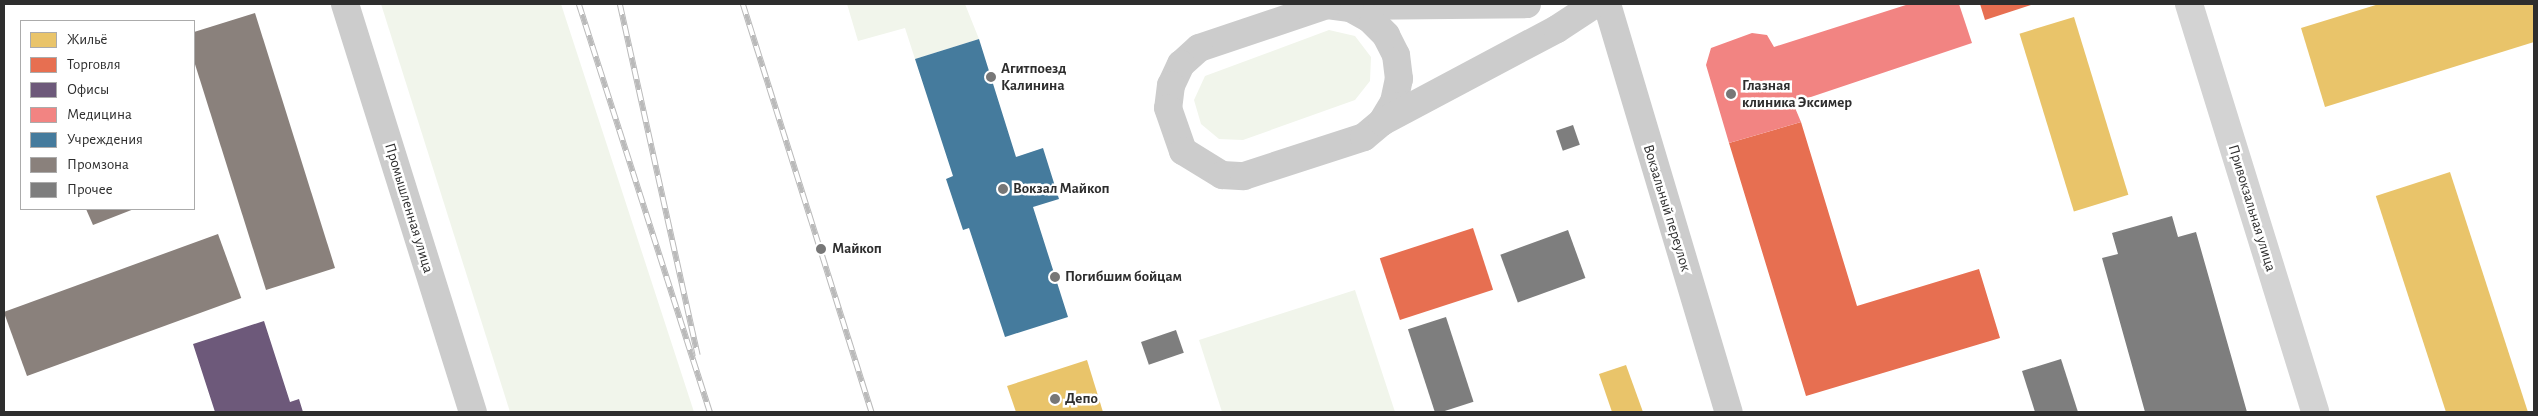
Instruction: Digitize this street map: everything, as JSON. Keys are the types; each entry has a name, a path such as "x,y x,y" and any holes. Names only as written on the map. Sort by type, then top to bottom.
{"street":[{"name":"Промышленная улица","path":"344,4 473,412"},
{"path":"1527,4 1338,6 1305,9 1199,48 1181,64 1171,85 1168,108 1172,131 1184,151 1201,166 1222,175 1244,176 1364,136 1382,122 1558,29 1595,4"},
{"name":"Вокзальный переулок","path":"1607,4 1729,412"},
{"name":"Привокзальная улица","path":"2189,4 2315,412"},
{"path":"1338,6 1370,19 1386,35 1396,55 1399,79 1394,102 1382,122"}],"shaded area":[{"path":"381,4 561,4 694,412 510,412"},
{"path":"847,4 965,4 979,39 915,59 905,28 858,41"},
{"path":"1329,30 1355,36 1371,57 1370,81 1355,100 1243,140 1219,139 1201,124 1194,100 1205,76"},
{"path":"1355,290 1395,412 1222,412 1199,340"}],"building: Жильё":[{"path":"2379,4 2534,4 2534,42 2325,107 2301,28"},
{"path":"2074,17 2128,195 2074,212 2019,34"},
{"path":"2450,172 2528,412 2446,412 2376,196"},
{"name":"Депо","path":"1087,360 1103,412 1016,412 1007,386"},
{"path":"1626,365 1643,412 1612,412 1599,374"}],"building: Торговля":[{"path":"1980,4 2034,4 1985,20"},
{"path":"1801,122 1857,306 1979,269 2000,338 1806,396 1729,143"},
{"path":"1473,228 1493,290 1400,320 1380,258"}],"building: Офисы":[{"path":"264,321 290,402 299,399 303,412 215,412 193,344"}],"building: Медицина":[{"path":"1909,4 1959,4 1972,43 1793,103 1801,122 1729,143 1706,65 1711,48 1752,33 1767,35 1774,47"}],"building: Учреждения":[{"name":"Вокзал Майкоп","path":"979,39 1016,157 1043,148 1059,199 1033,207 1068,317 1005,337 969,228 963,230 946,179 953,176 915,59"}],"building: Промзона":[{"path":"255,13 335,268 266,290 195,64 195,32"},
{"path":"86,210 131,210 93,225"},
{"path":"218,234 241,298 27,376 4,312"}],"building: Прочее":[{"path":"1573,125 1580,145 1563,151 1556,131"},
{"path":"2172,216 2178,237 2196,232 2247,412 2145,412 2102,258 2118,254 2112,233"},
{"path":"1568,230 1585,278 1518,303 1500,255"},
{"path":"1446,317 1474,402 1442,412 1435,412 1408,329"},
{"path":"1176,330 1184,353 1149,365 1141,342"},
{"path":"2061,359 2078,412 2035,412 2022,371"}],"railway":[{"path":"579,4 710,412"},
{"path":"620,4 698,355"},
{"path":"743,4 872,412"}],"place":[{"name":"Агитпоезд Калинина","path":"991,77"},
{"name":"Глазная клиника Эксимер","path":"1731,94"},
{"name":"Вокзал Майкоп","path":"1003,189"},
{"name":"Майкоп","path":"821,249"},
{"name":"Погибшим бойцам","path":"1055,277"},
{"name":"Депо","path":"1055,399"}]}
